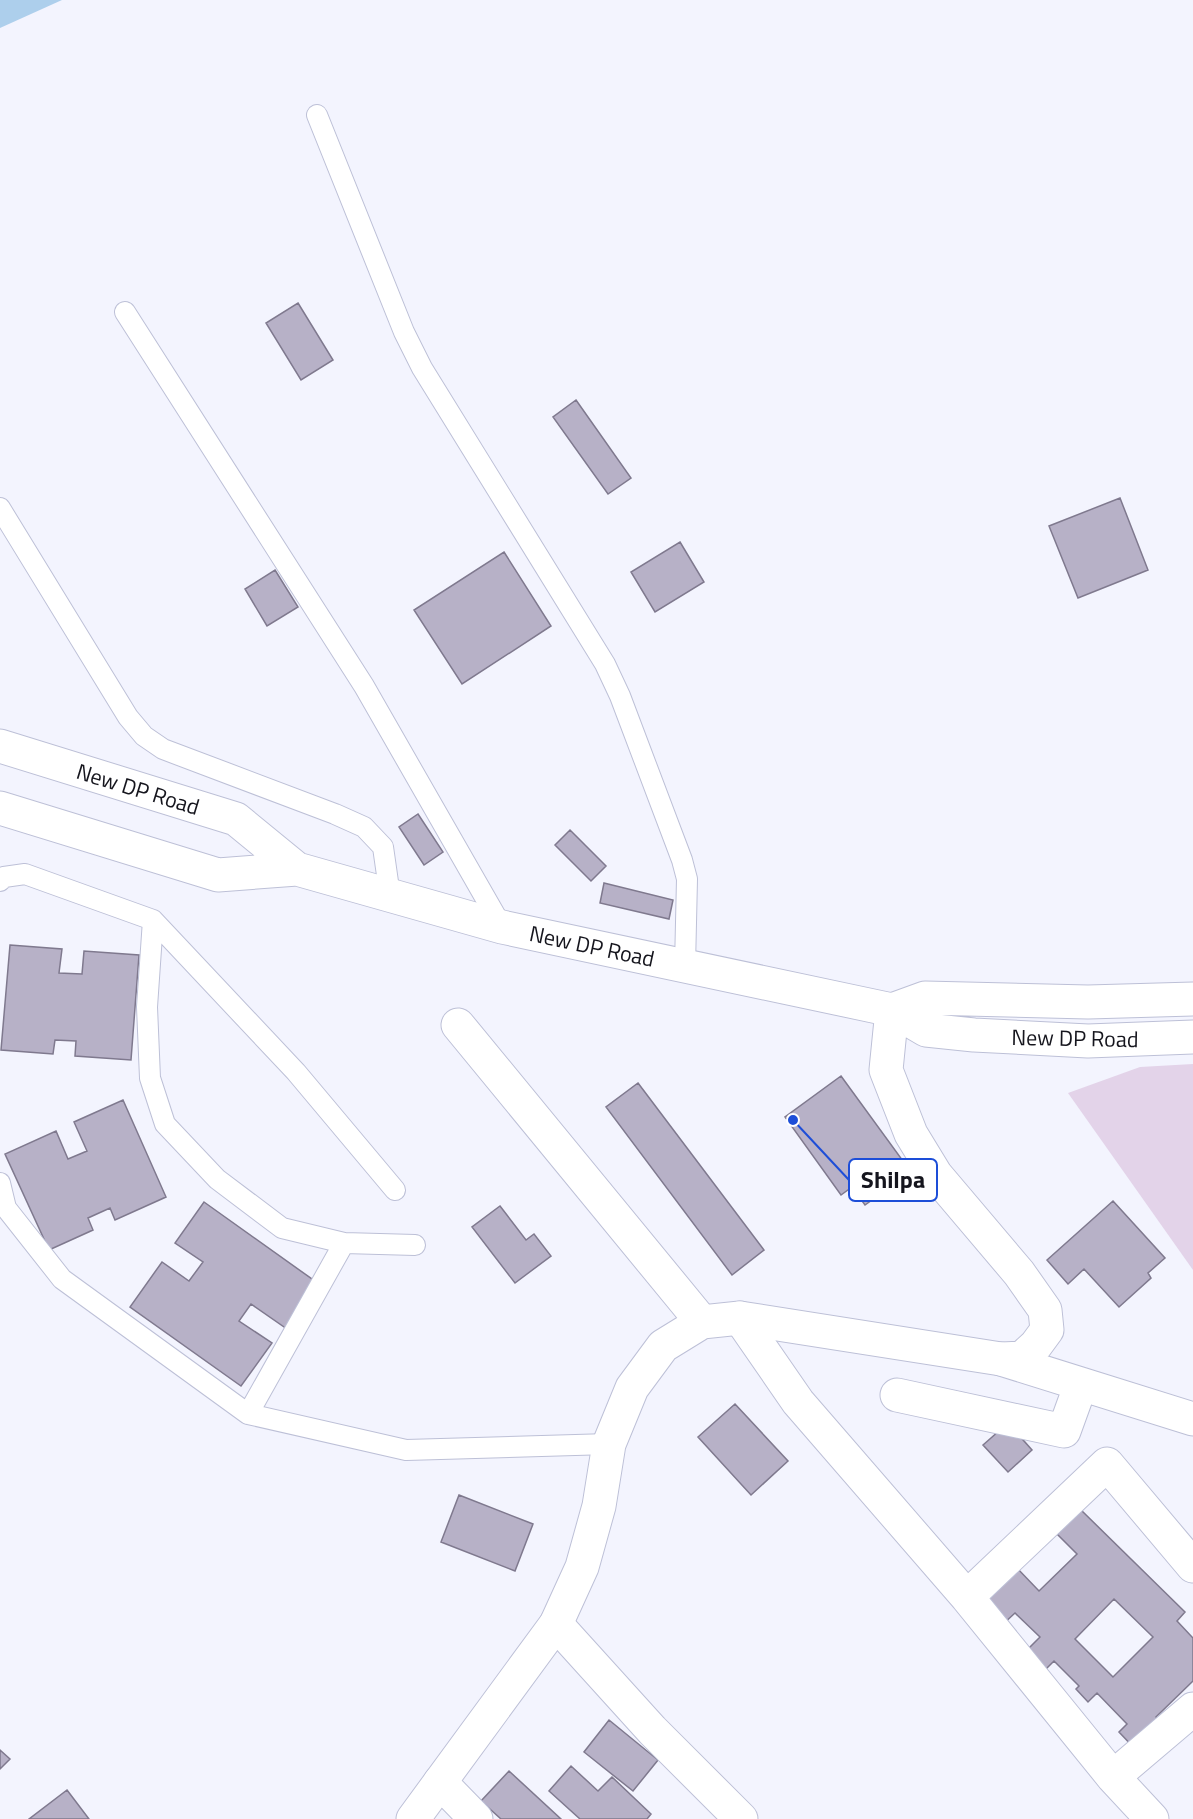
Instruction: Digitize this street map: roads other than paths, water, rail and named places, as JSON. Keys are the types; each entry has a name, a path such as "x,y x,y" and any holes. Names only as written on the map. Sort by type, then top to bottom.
{"street":[{"name":"New DP Road","path":"0,746 236,819 297,869"},
{"name":"New DP Road","path":"0,808 219,875 297,869 502,927 892,1010 926,1030 1088,1041 1193,1038"},
{"name":"New DP Road","path":"892,1010 925,998 1088,1002 1193,999"},
{"path":"892,1010 886,1070 911,1134 936,1174 1019,1273 1046,1310 1047,1330 1036,1345 1022,1358 1001,1359"},
{"path":"458,1025 702,1322"},
{"path":"740,1318 798,1402 967,1597 1113,1777 1152,1819"},
{"path":"413,1819 556,1624 582,1567 599,1506 609,1444 632,1388 663,1346 702,1322 740,1318 1001,1359 1193,1419"},
{"path":"897,1395 1064,1431 1081,1384"},
{"path":"967,1597 1107,1464 1193,1566"},
{"path":"556,1624 652,1730 741,1819"},
{"path":"1113,1777 1193,1709"},
{"path":"440,1782 476,1819"}],"lane":[{"path":"317,116 404,332 422,368 605,664 620,696 682,860 687,879 684,966"},
{"path":"125,312 364,686 502,927"},
{"path":"0,508 128,717 144,736 163,749 335,813 364,827 383,847 390,896"},
{"path":"0,881 4,877 25,873 153,920 296,1072 395,1190"},
{"path":"153,920 147,1007 150,1078 165,1124 217,1179 282,1228 344,1242 416,1245"},
{"path":"0,1183 6,1208 62,1279 248,1414 406,1450 609,1444"},
{"path":"248,1414 344,1242"}],"water":[{"path":"0,0 62,0 0,28"}],"place":[{"name":"Shilpa","path":"793,1120"}]}
